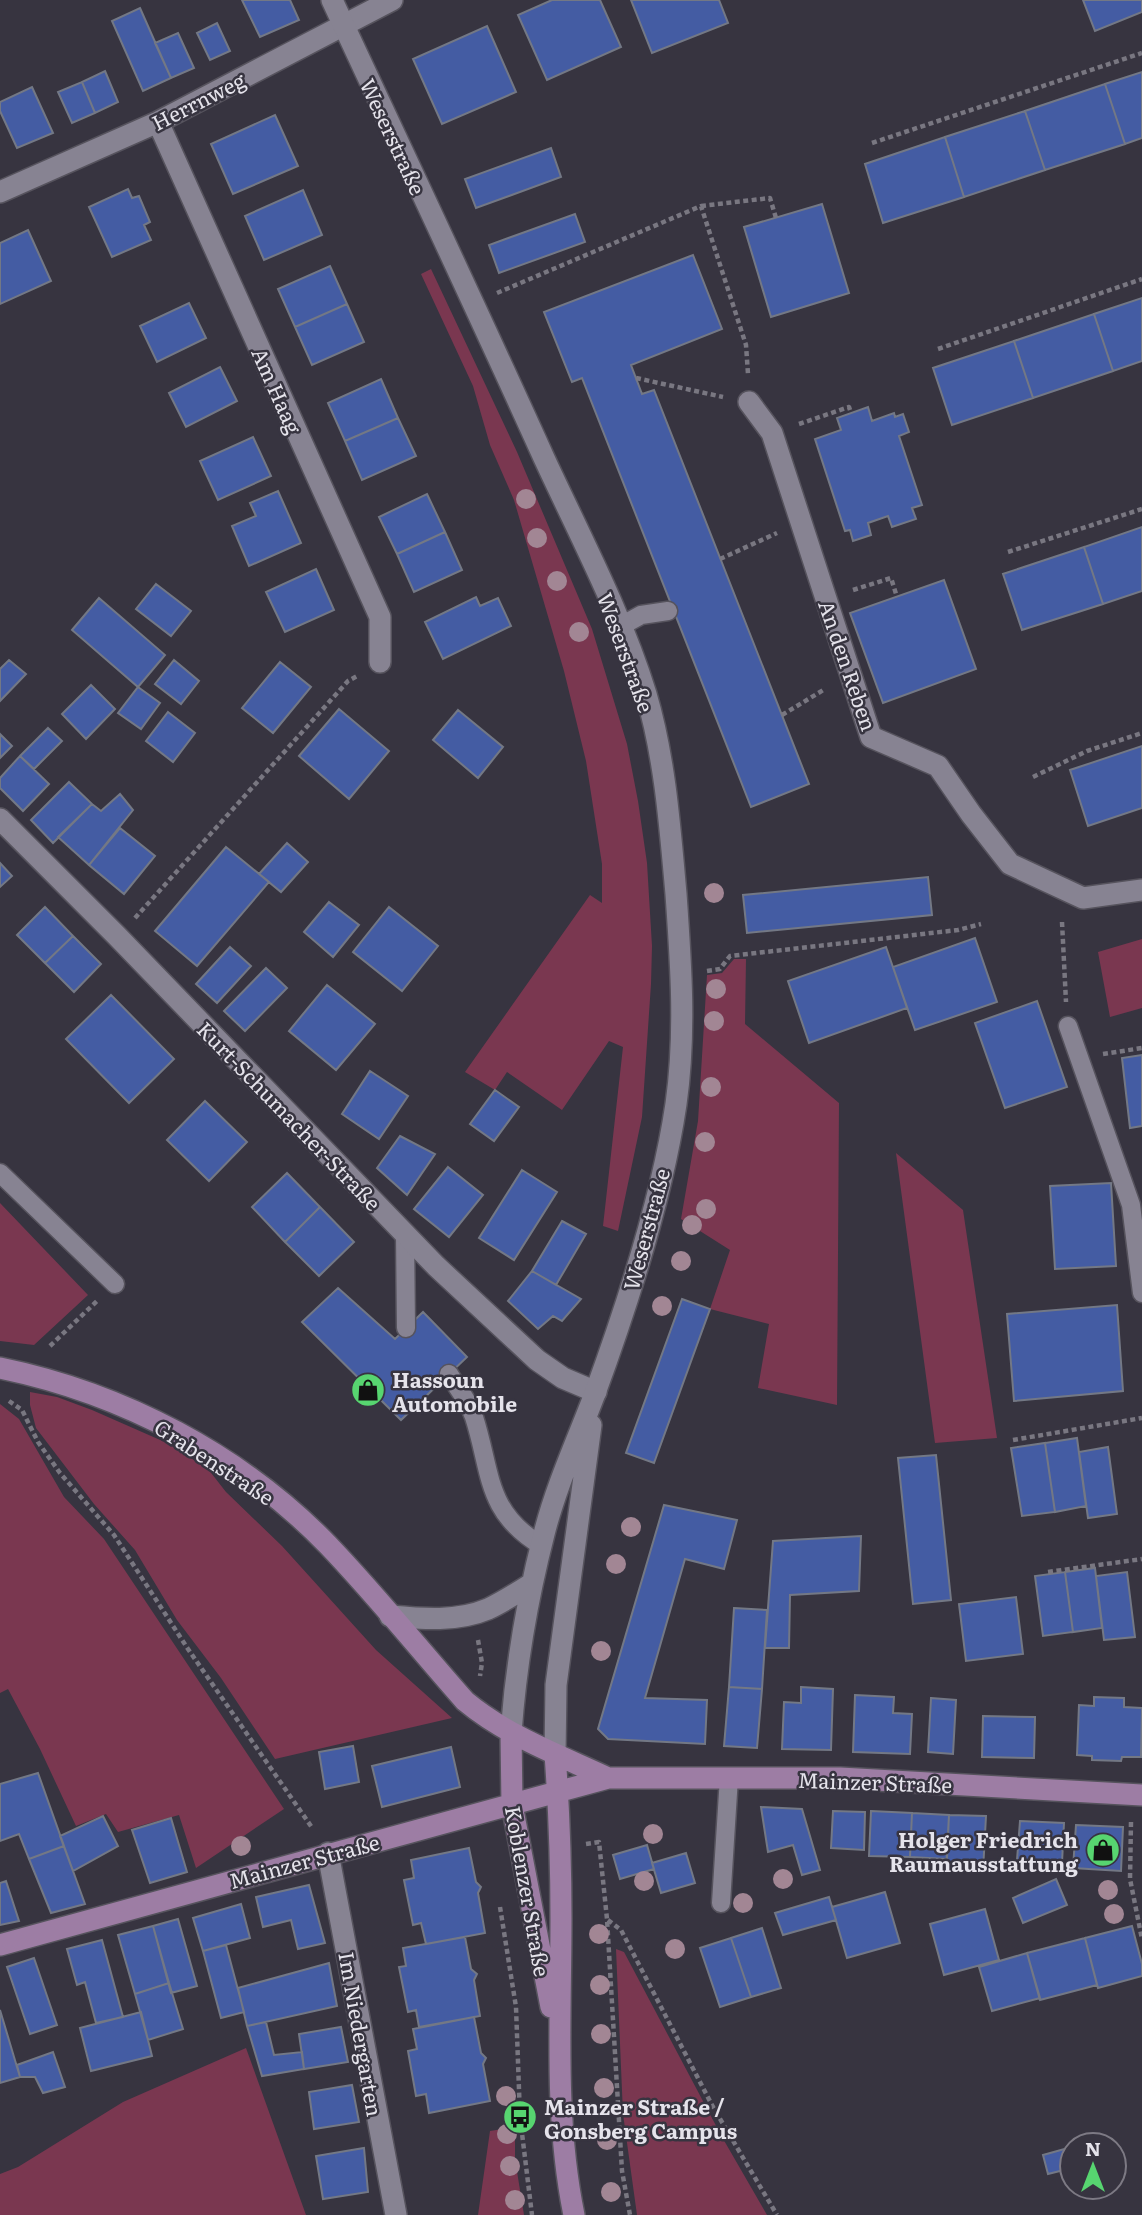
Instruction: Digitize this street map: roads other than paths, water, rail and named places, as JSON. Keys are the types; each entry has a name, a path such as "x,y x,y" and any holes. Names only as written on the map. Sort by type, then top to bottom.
{"main road":[{"name":"Grabenstraße","path":"0,1368 36,1375 134,1411 168,1427 239,1471 279,1501 327,1545 465,1701 489,1720 555,1754"},
{"name":"Koblenzer Straße","path":"510,1732 512,1805 559,2048"},
{"name":"Mainzer Straße","path":"555,1754 608,1778"},
{"name":"Koblenzer Straße","path":"555,1754 561,1847 559,2048 564,2141 574,2215"},
{"name":"Mainzer Straße","path":"0,1945 608,1778 854,1778 1137,1795"}],"street":[{"name":"Weserstraße","path":"332,0 621,626 646,696 661,762 672,847 684,993 676,1103 656,1203 596,1392 555,1499 531,1584 516,1665 510,1732"},
{"name":"Herrnweg","path":"0,192 158,122 391,0"},
{"name":"Am Haag","path":"158,122 380,617 380,662"},
{"name":"An den Reben","path":"749,402 772,433 871,737 938,766 1010,864 1083,898 1142,890"},
{"name":"Kurt-Schumacher-Straße","path":"0,819 405,1234 537,1360 563,1378 596,1392"},
{"name":"Weserstraße","path":"555,1754 556,1685 596,1392"},
{"path":"390,1616 436,1619 474,1614 490,1608 531,1584"},
{"name":"Im Niedergarten","path":"328,1853 396,2215"}],"lane":[{"path":"621,626 641,615 668,611"},
{"path":"1068,1026 1131,1205 1142,1293"},
{"path":"0,1173 115,1284"},
{"path":"405,1234 406,1328"},
{"path":"449,1374 473,1414 499,1506 521,1534 542,1546"},
{"path":"721,1903 729,1777"}],"place":[{"name":"Hassoun Automobile","path":"368,1390"},
{"name":"Holger Friedrich Raumausstattung","path":"1103,1850"},
{"name":"Mainzer Straße / Gonsberg Campus","path":"520,2117"}]}
